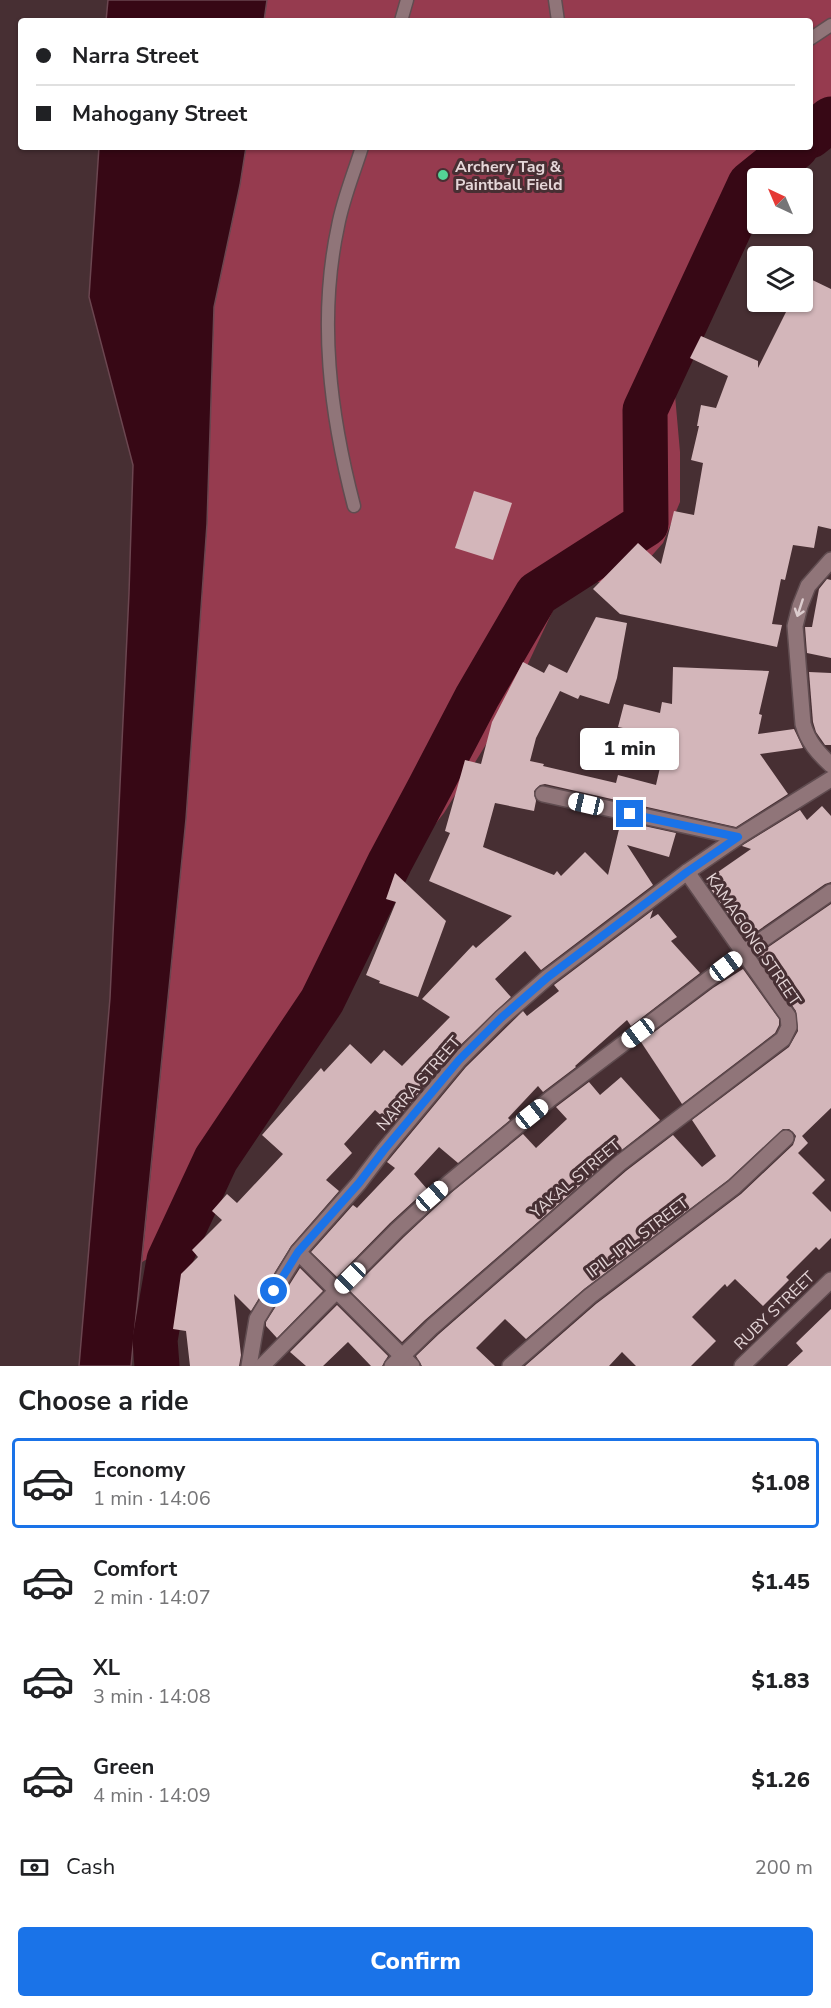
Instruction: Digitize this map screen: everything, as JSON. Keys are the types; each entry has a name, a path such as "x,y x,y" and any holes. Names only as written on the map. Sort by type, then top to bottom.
{"street":[{"path":"831,560 808,586 795,626 806,737 831,765"},
{"name":"NARRA STREET","path":"249,1366 257,1319 298,1252 359,1183 459,1060 501,1018 548,977 687,872 831,779"},
{"path":"543,795 738,837"},
{"name":"KAMAGONG STREET","path":"687,872 788,1016 789,1027"},
{"path":"262,1366 412,1215 445,1186 550,1099 743,953 831,892"},
{"name":"YAKAL STREET","path":"402,1363 571,1205 620,1163 783,1039 789,1027"},
{"name":"IPIL-IPIL STREET","path":"510,1366 590,1296 734,1187 786,1138"},
{"path":"298,1252 337,1290 402,1363"},
{"name":"RUBY STREET","path":"742,1366 831,1280"}],"lane":[{"path":"402,18 407,0"},
{"path":"555,0 558,18"},
{"path":"813,37 831,26"},
{"path":"354,506 333,413 328,359 328,286 338,224 361,150"}],"shaded area":[{"path":"108,0 267,0 264,18 106,18"},
{"path":"267,0 831,0 831,119 813,134 813,18 264,18"},
{"path":"99,150 246,150 214,307 207,524 186,819 131,1366 79,1366 110,998 133,465 89,297"},
{"path":"246,150 792,150 770,168 747,168 747,196 723,292 674,384 680,452 680,502 663,543 624,587 569,576 504,715 444,813 402,866 202,1228 142,1262 186,819 207,524 214,307"}],"building":[{"path":"813,280 831,289 831,529 818,526 814,548 793,545 785,580 781,579 772,624 782,625 777,647 620,614 593,589 638,543 661,564 674,511 694,515 703,463 691,460 701,405 716,408 728,376 690,358 701,336 758,361 758,368 786,312 813,312"},
{"path":"474,491 512,503 493,560 455,548"},
{"path":"827,579 831,580 831,658 807,653 805,627 812,627 819,589"},
{"path":"596,617 627,623 617,678 609,704 580,695 578,699 560,691 536,738 530,761 616,783 618,775 656,785 667,737 618,727 624,704 660,713 662,702 672,704 673,667 769,671 759,714 762,715 758,734 794,729 803,748 760,754 788,794 736,827 545,784 540,785 534,791 536,801 534,811 495,803 483,847 554,875 557,871 561,876 585,852 608,875 621,821 676,833 669,857 627,845 653,885 541,970 525,951 495,979 511,997 452,1053 392,1125 375,1110 344,1144 352,1153 326,1180 339,1191 291,1246 251,1311 234,1294 241,1355 239,1366 190,1366 186,1331 173,1329 181,1274 198,1257 192,1250 222,1220 212,1211 227,1194 237,1203 283,1154 262,1135 321,1068 324,1072 350,1044 371,1064 384,1050 402,1066 450,1017 422,999 473,945 476,948 512,916 429,881 450,833 445,831 465,760 481,764 492,722 523,662 544,673 549,664 567,673"},
{"path":"809,672 831,673 831,745 825,745 816,732 813,722"},
{"path":"822,806 831,816 831,882 746,939 705,881 751,849 743,845 800,810 807,820"},
{"path":"395,873 446,921 418,997 379,983 380,981 366,975 396,902 386,899"},
{"path":"831,904 831,1108 802,1136 808,1143 798,1153 825,1180 812,1193 831,1212 831,1238 819,1250 816,1247 786,1277 789,1280 763,1306 735,1279 727,1287 725,1284 692,1317 716,1341 691,1366 636,1366 622,1352 609,1366 525,1366 596,1304 741,1194 793,1145 796,1136 789,1129 783,1129 728,1180 584,1289 526,1339 505,1319 476,1348 495,1366 422,1366 416,1356 439,1334 626,1171 673,1135 702,1167 716,1156 692,1120 789,1047 798,1031 796,1011 757,955"},
{"path":"653,910 650,919 658,914 677,937 671,941 700,973 631,1026 627,1020 576,1067 543,1092 538,1086 508,1118 510,1120 458,1163 439,1147 414,1174 427,1189 337,1277 311,1252 353,1205 357,1208 395,1168 387,1162 466,1067 523,1011 527,1016 559,991 554,985"},
{"path":"743,969 779,1019 779,1025 775,1033 682,1104 641,1042 713,988"},
{"path":"621,1077 660,1120 614,1156 402,1342 350,1291 451,1193 523,1134 536,1148 567,1119 556,1107 589,1082 600,1095"},
{"path":"300,1268 323,1291 277,1338 266,1326 266,1322"},
{"path":"337,1305 388,1356 382,1366 371,1366 348,1342 323,1366 306,1366 290,1352"},
{"path":"831,1309 831,1366 787,1366 803,1351 796,1343"}],"waterway":[{"path":"813,134 831,119"},
{"path":"157,1366 155,1340 169,1260 216,1159 322,1001 390,862 477,697 537,594 646,524 645,410 750,184 792,150"}],"place":[{"name":"Archery Tag & Paintball Field","path":"443,175"}],"route":[{"path":"274,1291 298,1252 359,1183 459,1060 501,1018 548,977 687,872 738,837 630,814"}]}
